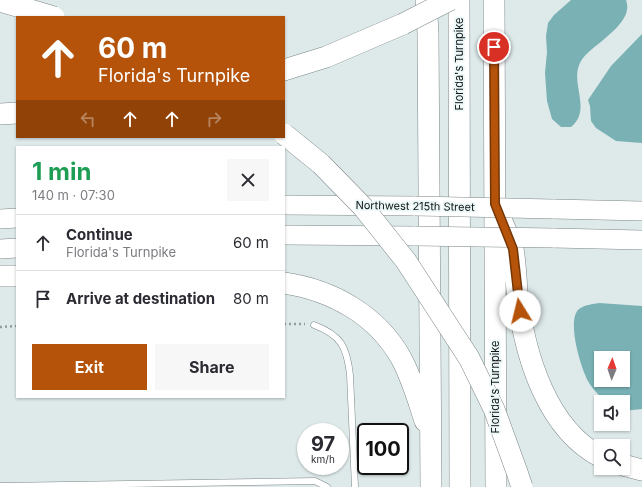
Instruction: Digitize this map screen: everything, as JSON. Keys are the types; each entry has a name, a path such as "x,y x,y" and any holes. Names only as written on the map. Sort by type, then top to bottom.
{"highway":[{"path":"0,12 20,0"},
{"path":"426,0 428,33 431,487"},
{"path":"285,70 326,57 403,24 450,0"},
{"name":"Florida's Turnpike","path":"459,0 460,487"},
{"name":"Florida's Turnpike","path":"494,0 496,487"},
{"path":"0,1 51,16"},
{"path":"0,114 16,113"},
{"path":"285,135 321,164 363,207 406,261 469,358 494,409 522,487"},
{"path":"495,204 513,249 518,302 525,340 533,368 548,400 563,424 571,434 594,452"},
{"path":"0,276 16,276"},
{"path":"285,283 306,287 325,293 357,310 372,321 392,344 401,359 413,385 431,437"},
{"path":"630,467 642,470"}],"main road":[{"name":"Northwest 215th Street","path":"285,205 642,211"},
{"path":"0,219 16,218"},
{"path":"285,235 642,240"},
{"path":"0,249 16,248"}],"lane":[{"path":"314,325 326,329 338,338 344,346 349,359 355,487"},
{"path":"0,486 316,481 327,487"}],"path":[{"path":"285,324 314,325"},
{"path":"0,326 16,326"}],"water":[{"path":"571,0 626,0 627,8 625,17 620,25 583,58 577,75 580,111 577,119 571,127 561,127 552,119 547,101 545,73 547,52 546,36 548,23 554,15"},
{"path":"642,34 642,143 616,141 596,128 591,121 588,100 611,66"},
{"path":"599,303 642,306 642,409 630,410 630,395 599,395 588,381 579,355 574,333 575,315 579,309"}],"route":[{"path":"494,47 495,204 513,249 520,311"}]}
